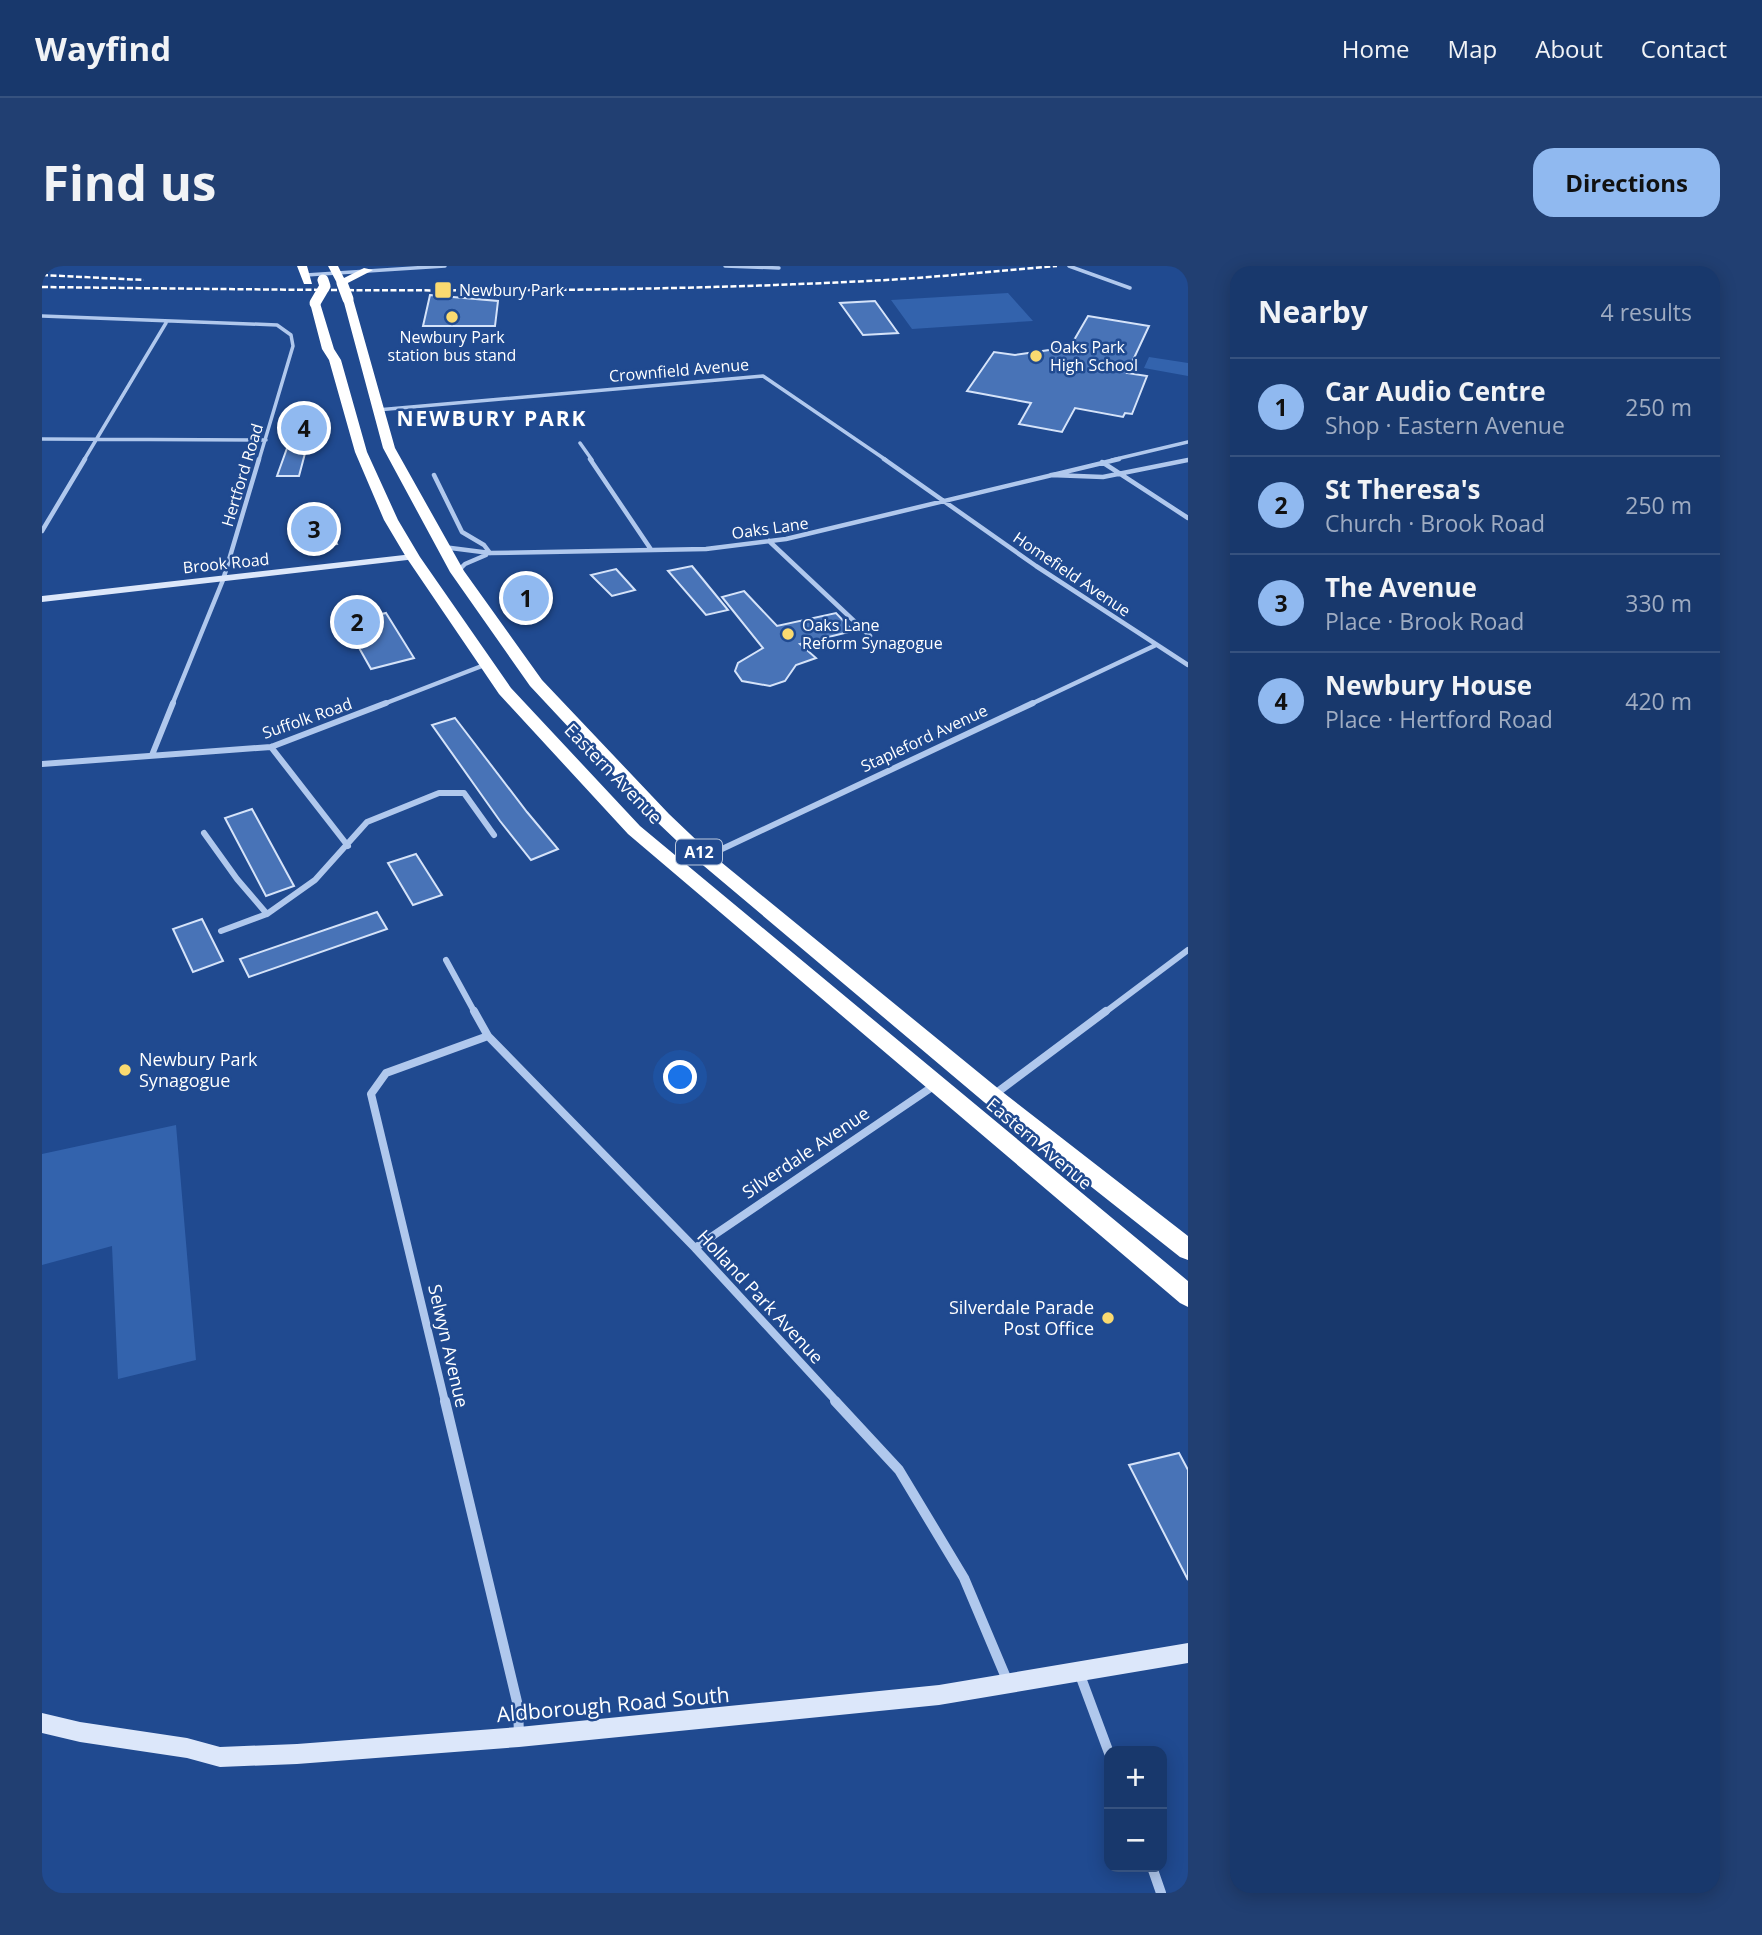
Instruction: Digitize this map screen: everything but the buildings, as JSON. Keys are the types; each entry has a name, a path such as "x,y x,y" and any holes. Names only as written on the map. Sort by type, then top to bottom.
{"highway":[{"path":"355,266 368,270"},
{"path":"315,303 325,286 323,280 334,269"},
{"name":"Eastern Avenue","path":"334,269 348,299 346,347 361,452 391,520 412,557 505,691 634,830 1188,1296"},
{"path":"342,284 368,270"},
{"name":"Eastern Avenue","path":"305,274 328,349 346,347"},
{"path":"322,329 338,330"},
{"name":"Eastern Avenue","path":"346,347 377,410 389,448 457,572 536,683 663,818 704,857 992,1096 1188,1250"}],"street":[{"path":"305,274 334,269 445,266"},
{"path":"725,266 779,268"},
{"path":"1069,266 1130,288"},
{"path":"42,316 166,323 42,531"},
{"name":"Hertford Road","path":"152,755 223,580 293,346 291,335 277,325 166,323"},
{"name":"Crownfield Avenue","path":"377,410 762,376 771,379 944,502"},
{"path":"42,439 267,440"},
{"name":"Oaks Lane","path":"443,547 490,553 706,549 769,541 821,532 1188,442"},
{"path":"580,443 650,548"},
{"name":"Oaks Lane","path":"1047,475 1083,480 1122,475 1188,460"},
{"path":"1102,461 1188,518"},
{"path":"434,475 462,532 484,545 490,553"},
{"name":"Homefield Avenue","path":"944,502 1036,566 1188,665"},
{"path":"769,541 870,636"},
{"name":"Oaks Lane","path":"457,572 465,564 490,553"},
{"name":"Brook Road","path":"42,599 412,557"},
{"name":"Stapleford Avenue","path":"704,857 1156,645"},
{"name":"Suffolk Road","path":"42,764 271,747 488,664"},
{"path":"271,747 348,846"},
{"path":"221,931 267,914 315,880 367,822 439,793 464,793 494,835"},
{"path":"204,833 237,879 267,914"},
{"path":"992,1096 1188,950"},
{"name":"Holland Park Avenue","path":"446,960 488,1036 695,1248 899,1470 964,1578 1009,1684"},
{"name":"Selwyn Avenue","path":"488,1036 386,1073 371,1094 517,1706 519,1737"},
{"name":"Silverdale Avenue","path":"695,1248 936,1084"},
{"name":"Aldborough Road South","path":"42,1723 80,1732 187,1748 220,1757 337,1751 519,1737 939,1695 1188,1653"},
{"path":"1079,1672 1106,1746"},
{"path":"1154,1872 1161,1893"}],"shaded area":[{"path":"1008,293 1033,321 912,329 891,300"},
{"path":"1149,357 1188,363 1188,376 1144,368"},
{"path":"176,1125 196,1360 118,1379 112,1246 42,1265 42,1154"}],"railway":[{"path":"42,287 454,290 661,288 891,280 1057,266"},
{"path":"42,275 144,280"}],"place":[{"name":"Newbury Park","path":"443,290"},
{"name":"Newbury Park station bus stand","path":"452,317"},
{"name":"Oaks Park High School","path":"1036,356"},
{"name":"Newbury House","path":"304,428"},
{"name":"The Avenue","path":"314,529"},
{"name":"Car Audio Centre","path":"526,598"},
{"name":"St Theresa's","path":"357,622"},
{"name":"Oaks Lane Reform Synagogue","path":"788,634"},
{"name":"Newbury Park Synagogue","path":"125,1070"},
{"name":"Silverdale Parade Post Office","path":"1108,1318"}],"district":[{"name":"NEWBURY PARK","path":"492,419"}]}
